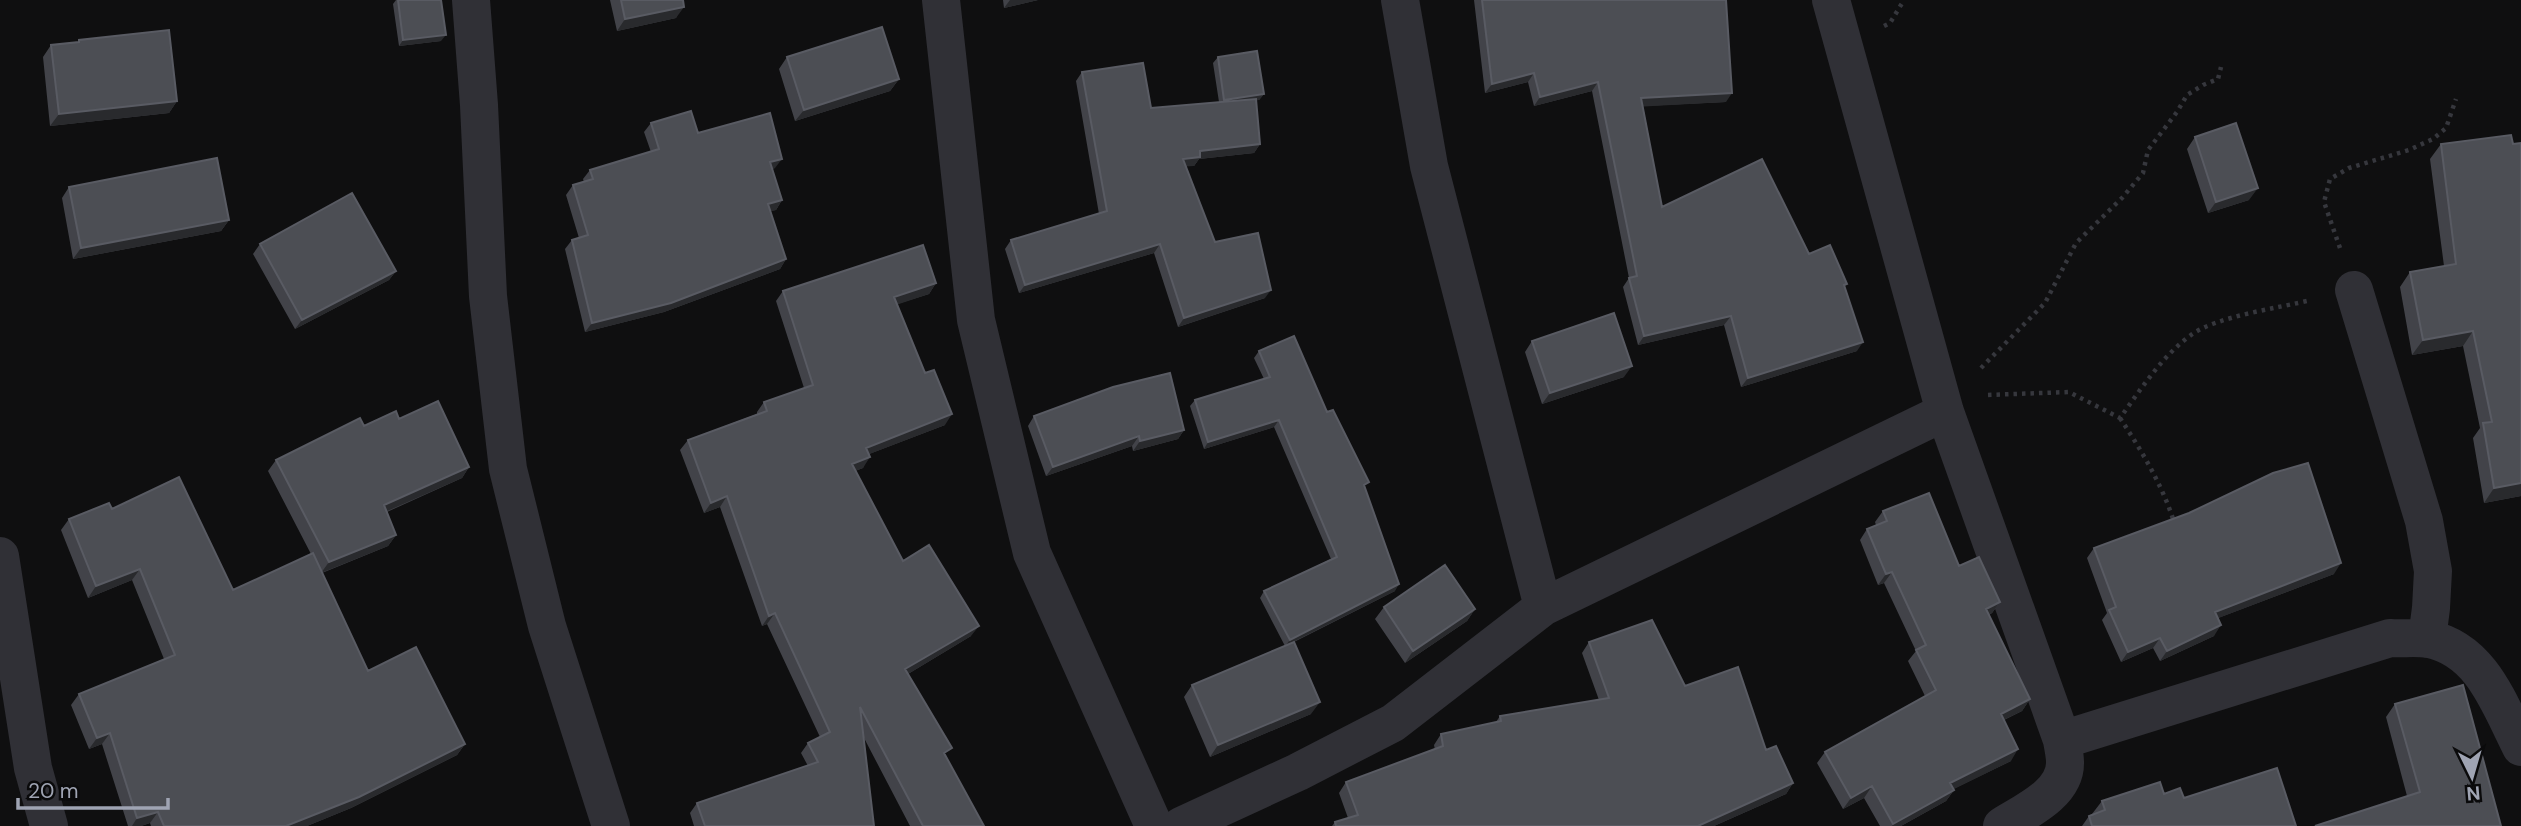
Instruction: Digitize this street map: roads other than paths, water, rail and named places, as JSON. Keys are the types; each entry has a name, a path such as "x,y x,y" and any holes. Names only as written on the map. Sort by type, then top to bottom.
{"street":[{"path":"471,0 488,296 508,470 547,626 611,826"},
{"path":"941,0 976,320 1032,553 1154,826"},
{"path":"1400,0 1429,166 1543,607"},
{"path":"1831,0 1945,412 2062,740 2065,764 2057,787 2002,826"},
{"path":"2354,290 2424,521 2433,571 2427,639"},
{"path":"1181,826 1298,772 1393,723 1543,607 1945,412"},
{"path":"0,556 33,768 49,826"},
{"path":"2062,740 2390,638 2427,639 2451,646 2470,660 2486,677 2521,747"}]}
